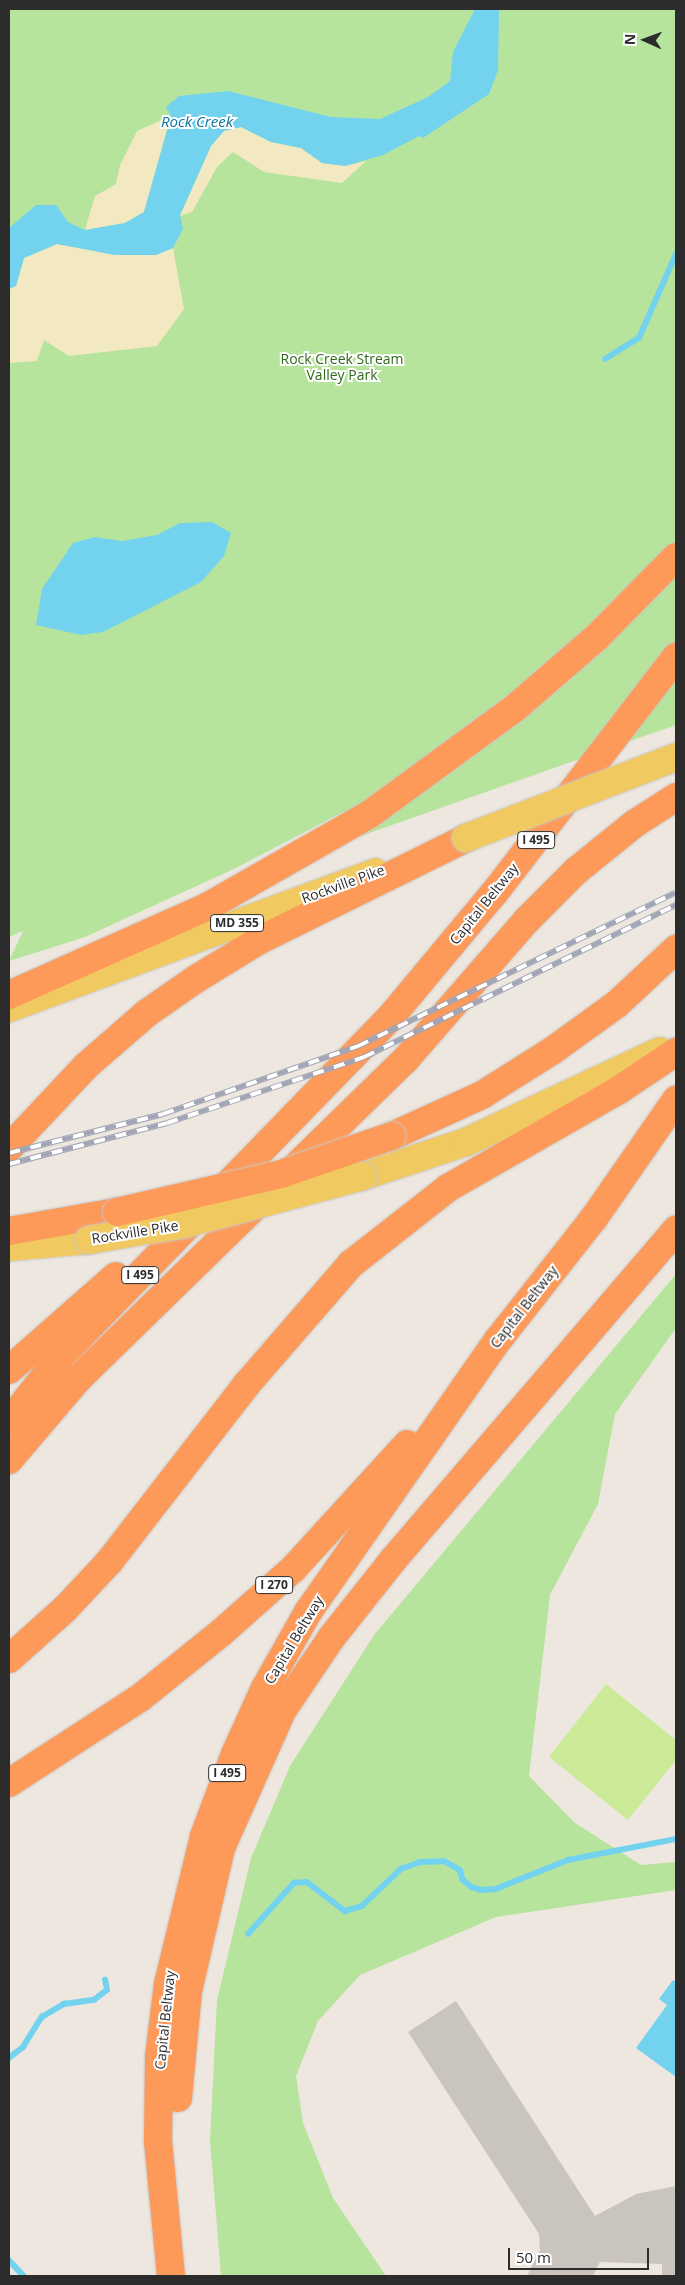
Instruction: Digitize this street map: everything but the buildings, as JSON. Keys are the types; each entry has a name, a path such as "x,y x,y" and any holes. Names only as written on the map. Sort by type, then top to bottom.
{"highway":[{"path":"9,995 207,907 370,814 515,708 597,638 676,557"},
{"name":"Capital Beltway","path":"9,1422 60,1357 389,1018 489,900 676,657"},
{"path":"9,1460 77,1380 406,1059 527,920 576,871 634,824 676,797"},
{"path":"9,1148 86,1066 147,1013 196,979 258,941 466,838"},
{"path":"9,1231 116,1212 281,1174 392,1136 482,1095 552,1051 617,1004 676,949"},
{"path":"9,1660 65,1609 109,1562 247,1384 351,1264 448,1188 619,1090 676,1052"},
{"name":"Capital Beltway","path":"171,2276 158,2142 159,2057 179,1926 204,1836 265,1688 308,1612 498,1340 594,1218 676,1100"},
{"path":"9,1370 276,1135"},
{"path":"189,2276 177,2143 178,2063 201,1922 221,1848 255,1766 282,1712 332,1637 393,1560 676,1230"},
{"name":"I 270","path":"9,1783 140,1698 292,1568 498,1340"}],"main road":[{"name":"Rockville Pike","path":"9,1008 466,838 676,757"},
{"name":"Rockville Pike","path":"9,1247 89,1240 184,1224 363,1176 466,1142 636,1064 676,1042"}],"green space":[{"name":"Rock Creek Stream Valley Park","path":"9,9 676,9 676,725 361,836 345,811 236,868 85,937 9,961 23,931 9,937"},
{"path":"676,1274 676,1328 615,1414 598,1504 550,1595 529,1776 575,1823 641,1865 676,1862 676,1890 496,1917 360,1975 318,2021 296,2076 303,2123 333,2198 386,2276 221,2276 210,2141 217,2000 251,1858 290,1766 374,1635"},
{"path":"606,1684 676,1740 676,1760 628,1820 549,1757"}],"sand":[{"path":"171,116 144,212 125,223 85,230 95,196 116,184 120,165 137,131"},
{"path":"241,127 271,142 301,148 322,163 345,166 366,161 342,183 264,172 233,152 217,167 192,212 180,216 211,146 224,131"},
{"path":"57,244 115,255 156,255 173,248 184,309 157,346 69,356 44,340 37,361 9,363 9,289 16,285 24,258"}],"water":[{"name":"Rock Creek","path":"475,9 499,9 498,70 489,94 423,138 419,136 383,155 345,166 322,163 301,148 271,142 241,127 224,131 211,146 180,215 183,229 173,248 156,255 115,255 57,244 24,258 16,286 9,289 9,228 36,205 56,205 68,222 85,230 125,223 144,212 171,116 166,107 179,96 228,91 331,117 380,119 428,97 450,81 453,52"},
{"path":"212,522 231,533 224,556 201,582 103,632 81,635 36,625 42,589 73,543 95,537 122,541 157,535 180,523"},
{"path":"673,1980 676,1982 676,2077 636,2048 667,2005 659,1999"}],"waterway":[{"path":"605,359 639,338 676,254"},
{"path":"248,1934 294,1883 307,1882 345,1911 362,1906 401,1869 420,1862 444,1861 460,1870 463,1880 472,1887 481,1890 496,1889 568,1860 676,1839"},
{"path":"9,2058 23,2047 42,2017 64,2004 94,2000 107,1990 105,1980"},
{"path":"9,2260 24,2276"}],"railway":[{"path":"9,1153 163,1114 358,1046 676,892"},
{"path":"9,1164 167,1123 364,1057 676,905"}]}
